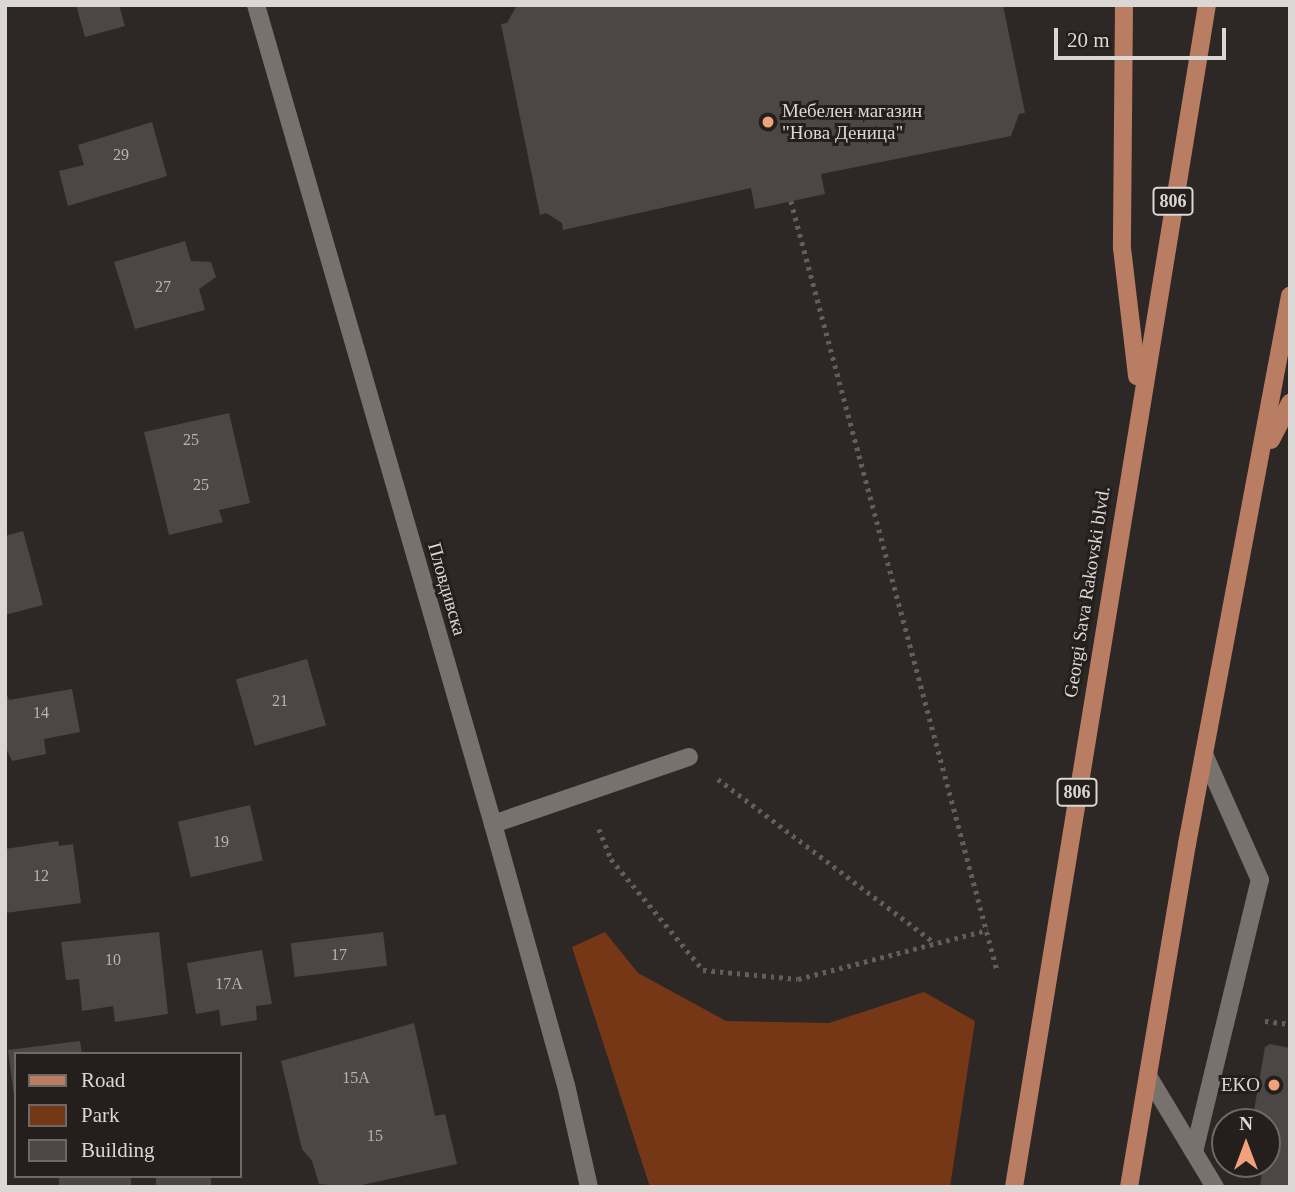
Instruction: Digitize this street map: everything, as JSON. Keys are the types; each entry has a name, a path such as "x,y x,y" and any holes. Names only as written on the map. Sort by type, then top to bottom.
{"main road":[{"path":"1124,5 1122,248 1139,397"},
{"name":"Georgi Sava Rakovski blvd.","path":"1014,1187 1139,397 1207,5"},
{"path":"1129,1187 1204,754 1263,455 1290,296"},
{"path":"1263,455 1290,403"}],"street":[{"name":"Пловдивска","path":"256,5 493,824 566,1085 589,1187"},
{"path":"1194,1152 1259,880 1204,754"},
{"path":"493,824 689,757"},
{"path":"1148,1076 1215,1187"}],"path":[{"path":"790,201 997,970"},
{"path":"689,757 936,943"},
{"path":"584,794 611,859 703,970 798,979 988,930"}],"green space":[{"path":"605,932 638,973 726,1021 829,1023 924,992 975,1021 950,1187 650,1187 572,947"}],"building":[{"path":"76,5 119,5 125,26 85,37"},
{"name":"Мебелен магазин \"Нова Деница\"","path":"517,5 1003,5 1025,113 1019,114 1011,136 821,174 825,194 755,209 751,188 563,230 562,223 546,213 540,215 501,24 507,23"},
{"path":"152,122 167,176 68,206 59,171 84,165 78,145"},
{"path":"185,241 191,261 211,262 216,277 199,289 205,310 135,329 114,262"},
{"path":"229,413 250,503 219,510 223,522 169,535 144,432"},
{"path":"23,531 43,605 5,615 5,536"},
{"path":"307,659 326,725 255,746 236,679"},
{"path":"72,689 80,732 44,739 46,754 12,761 5,746 5,691 9,700"},
{"path":"250,805 263,861 191,877 178,822"},
{"path":"58,841 59,846 73,844 81,903 5,913 5,849"},
{"path":"159,932 168,1014 115,1022 113,1006 82,1011 79,979 66,980 61,942"},
{"path":"383,932 387,966 295,977 291,943"},
{"path":"262,950 272,1004 256,1006 257,1020 221,1026 219,1010 196,1014 187,963"},
{"path":"414,1023 435,1116 445,1114 457,1164 353,1187 319,1184 312,1161 302,1149 281,1061"},
{"path":"80,1041 82,1052 14,1052 14,1096 8,1050"},
{"name":"EKO","path":"1270,1044 1290,1048 1290,1187 1260,1187 1261,1178 1281,1178 1281,1108 1254,1108 1265,1047"},
{"path":"59,1178 131,1178 131,1187 59,1187"},
{"path":"156,1178 211,1178 211,1187 156,1187"}],"place":[{"name":"Мебелен магазин \"Нова Деница\"","path":"768,122"},
{"name":"EKO","path":"1274,1085"}]}
